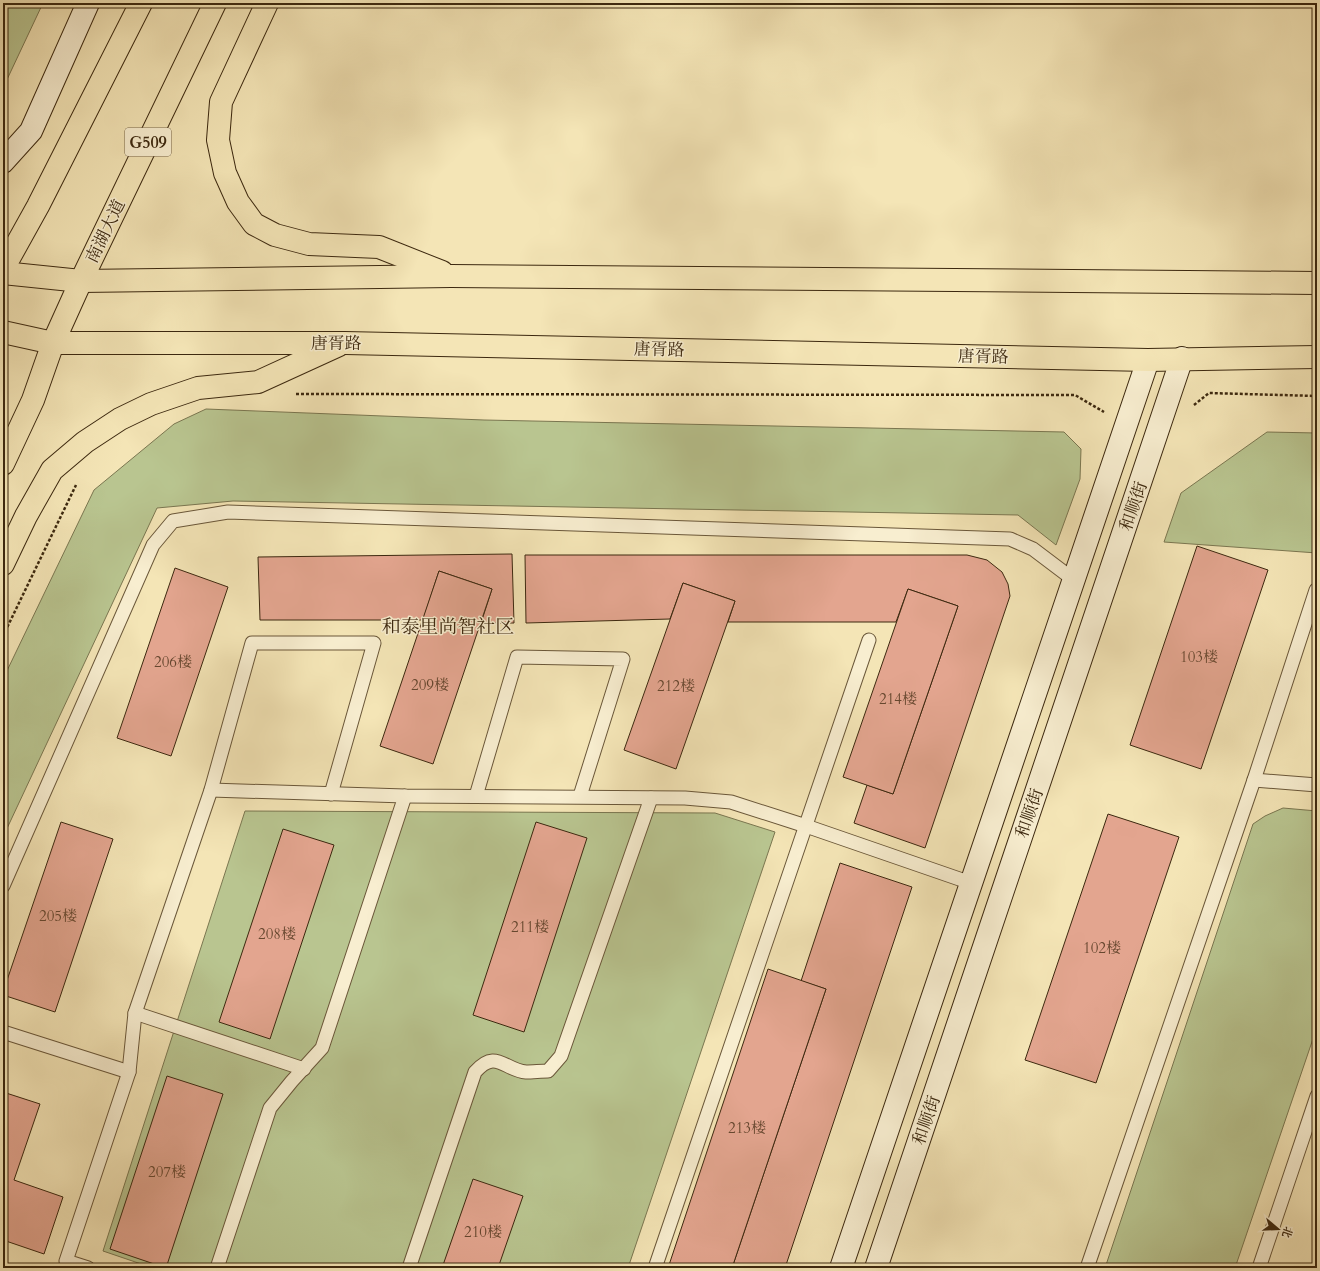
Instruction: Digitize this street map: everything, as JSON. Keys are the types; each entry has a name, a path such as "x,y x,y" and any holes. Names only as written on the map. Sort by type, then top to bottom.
{"main road":[{"path":"3,269 38,206 141,3"},
{"name":"南湖大道","path":"3,464 33,400 54,343 81,281 215,3"},
{"path":"267,3 221,102 218,140 225,173 238,202 254,224 275,235 309,244 379,246 451,276"},
{"path":"3,272 81,281 451,276 1317,282"},
{"name":"唐胥路","path":"3,332 54,343 345,343 1148,360 1182,358 1317,357"},
{"path":"3,564 26,516 52,470 85,442 120,419 151,404 198,388 258,382 345,343"}],"street":[{"path":"3,162 31,131 88,3"},
{"name":"和顺街","path":"876,1268 1182,358"},
{"name":"和顺街","path":"841,1268 1148,360"}],"lane":[{"path":"3,886 153,545 174,521 228,512 1010,540 1033,549 1074,580"},
{"path":"1087,1268 1254,780 1316,590"},
{"path":"655,1268 869,640"},
{"path":"88,1268 66,1261 129,1072 135,1013 211,790 252,643 374,643 331,794"},
{"path":"476,796 516,657 623,659 580,796"},
{"path":"1254,780 1317,785"},
{"path":"211,790 404,796 580,796 685,798 731,802 972,883"},
{"path":"217,1268 270,1108 322,1048 404,796"},
{"path":"409,1268 475,1072 483,1063 496,1060 525,1072 548,1071 561,1056 651,798"},
{"path":"135,1013 304,1069"},
{"path":"3,1032 129,1072"},
{"path":"1259,1268 1317,1096"}],"path":[{"path":"1191,407 1209,393 1317,396"},
{"path":"294,394 1075,395"},
{"path":"3,636 78,480"}],"green space":[{"path":"3,3 43,3 3,88"},
{"path":"206,409 484,420 1064,432 1081,449 1080,479 1056,545 1018,515 233,501 157,508 3,837 3,679 94,490 174,424"},
{"path":"1267,432 1317,433 1317,553 1164,542 1181,493"},
{"path":"1283,808 1317,811 1317,1027 1235,1268 1105,1268 1253,824 1265,816"},
{"path":"245,811 715,813 775,832 628,1268 153,1268 103,1251"}],"building":[{"path":"1197,546 1268,570 1201,769 1130,745"},
{"path":"512,554 514,623 481,623 492,589 439,571 423,620 260,620 258,557"},
{"path":"525,555 967,555 987,560 1002,572 1008,584 1010,596 925,848 854,823 867,785 893,794 958,606 908,589 896,622 728,622 735,601 683,583 670,619 526,623"},
{"path":"175,568 228,587 171,756 117,738"},
{"path":"439,571 492,589 433,764 380,746"},
{"path":"683,583 735,601 676,769 624,750"},
{"path":"908,589 958,606 893,794 843,777"},
{"path":"1108,814 1179,837 1096,1083 1025,1060"},
{"path":"61,822 113,839 55,1012 3,995 3,992"},
{"path":"536,822 587,838 524,1032 473,1015"},
{"path":"283,829 334,845 270,1039 219,1022"},
{"path":"840,863 912,887 785,1268 732,1268 826,989 801,981"},
{"path":"768,969 826,989 732,1268 668,1268"},
{"path":"167,1076 223,1094 166,1268 110,1249"},
{"path":"3,1092 40,1104 14,1180 63,1197 44,1254 3,1240"},
{"path":"473,1179 523,1196 498,1268 442,1268"}],"district":[{"name":"和泰里尚智社区","path":"448,626"}]}
